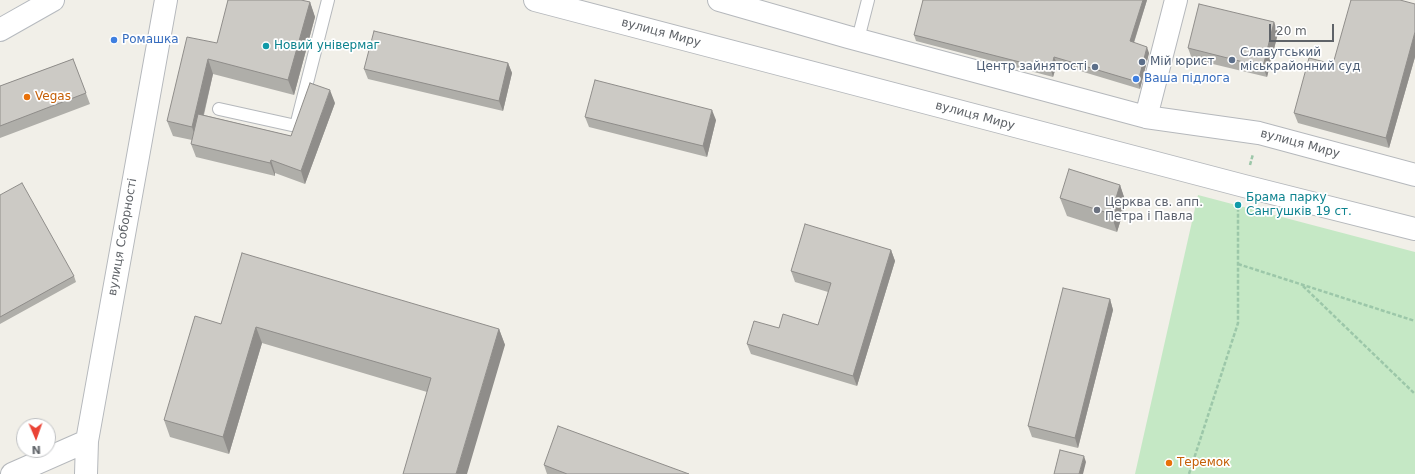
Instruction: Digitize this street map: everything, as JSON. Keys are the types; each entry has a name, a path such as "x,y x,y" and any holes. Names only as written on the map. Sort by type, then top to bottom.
{"street":[{"path":"0,30 53,0"},
{"name":"вулиця Соборності","path":"86,474 87,441 166,0"},
{"name":"вулиця Миру","path":"535,0 1244,186 1415,228"},
{"name":"вулиця Миру","path":"719,0 1146,117 1259,133 1415,175"},
{"path":"1146,117 1176,0"},
{"path":"12,474 87,441"}],"lane":[{"path":"219,109 296,126 328,0"},
{"path":"858,39 868,0"}],"path":[{"path":"1190,474 1238,323 1238,205 1259,133"},
{"path":"1238,264 1415,321"},
{"path":"1301,284 1415,394"}],"green space":[{"path":"1198,195 1415,252 1415,474 1135,474"}],"building":[{"path":"228,0 301,0 310,2 288,80 208,59 192,127 167,121 187,37 217,43"},
{"path":"923,0 1143,0 1130,41 1147,47 1138,82 1054,57 1051,70 914,35"},
{"path":"1351,0 1400,0 1415,4 1415,32 1386,138 1294,113 1309,58 1333,64"},
{"path":"1199,4 1274,22 1263,67 1188,48"},
{"path":"374,31 508,63 499,101 364,69"},
{"path":"73,59 86,93 0,126 0,86"},
{"path":"595,80 712,110 703,146 585,117"},
{"path":"310,83 330,90 301,171 271,160 270,163 191,144 198,114 291,136"},
{"path":"1069,169 1120,185 1111,214 1060,198"},
{"path":"22,183 74,276 0,317 0,195"},
{"path":"805,224 891,250 853,376 747,344 754,321 779,328 783,314 818,325 831,283 791,271"},
{"path":"242,253 499,329 456,474 403,474 431,378 256,327 223,437 164,420 195,316 221,324"},
{"path":"1063,288 1110,299 1075,438 1028,426"},
{"path":"558,426 689,474 567,474 544,465"},
{"path":"1060,450 1084,456 1079,474 1054,474"}],"place":[{"name":"Ромашка","path":"114,40"},
{"name":"Новий універмаг","path":"266,46"},
{"name":"Славутський міськрайонний суд","path":"1232,60"},
{"name":"Мій юрист","path":"1142,62"},
{"name":"Центр зайнятості","path":"1095,67"},
{"name":"Ваша підлога","path":"1136,79"},
{"name":"Vegas","path":"27,97"},
{"name":"Брама парку Сангушків 19 ст.","path":"1238,205"},
{"name":"Церква св. апп. Петра і Павла","path":"1097,210"},
{"name":"Теремок","path":"1169,463"}]}
